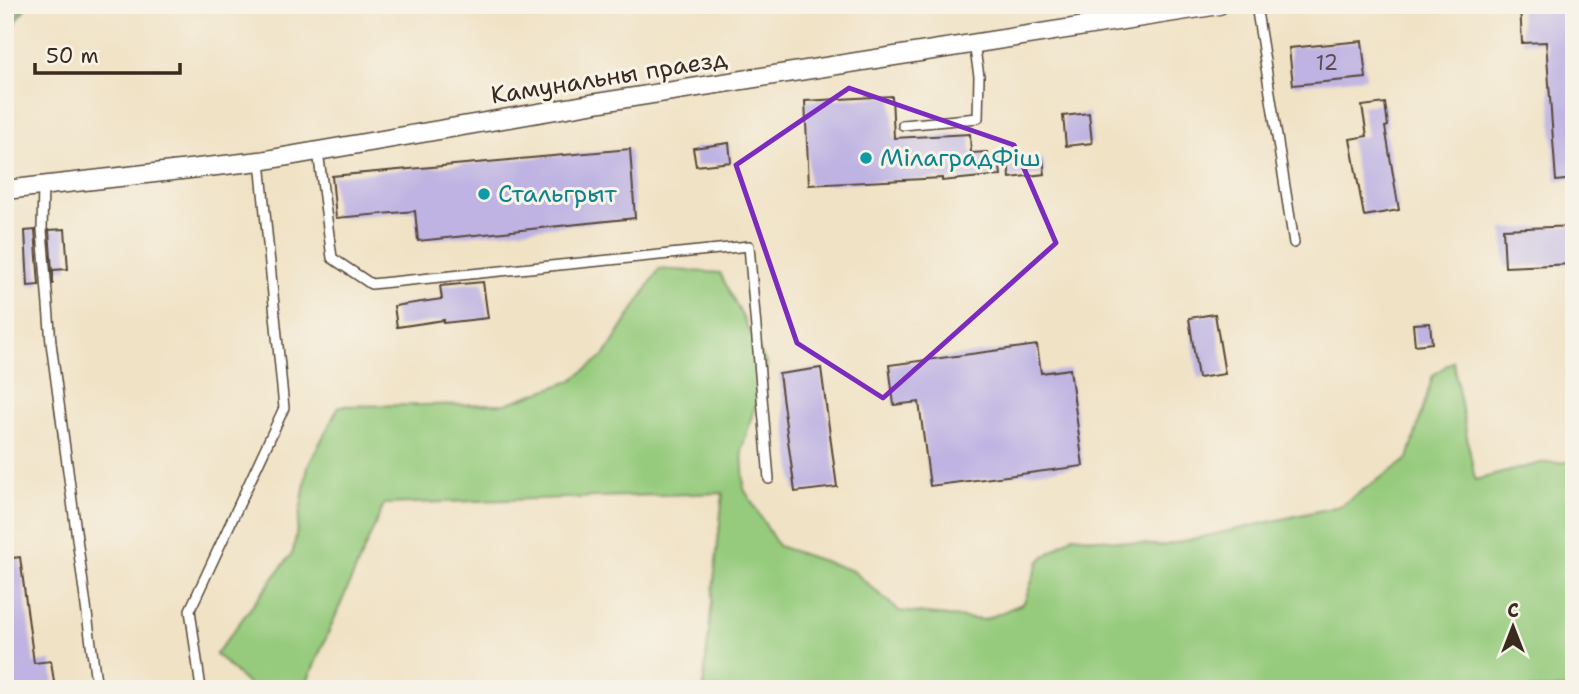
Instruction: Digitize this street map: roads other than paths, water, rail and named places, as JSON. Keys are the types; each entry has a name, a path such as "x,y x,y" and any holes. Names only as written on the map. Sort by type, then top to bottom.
{"street":[{"name":"Камунальны праезд","path":"5,190 260,161 596,103 1219,5"}],"lane":[{"path":"1256,5 1294,243"},
{"path":"902,125 978,118 979,76 974,43"},
{"path":"318,151 332,258 371,284 749,246 769,479"},
{"path":"201,689 190,610 284,408 260,161"},
{"path":"43,186 42,230 51,343 97,689"}],"place":[{"name":"МілаградФіш","path":"866,158"},
{"name":"Стальгрыт","path":"484,194"}]}
